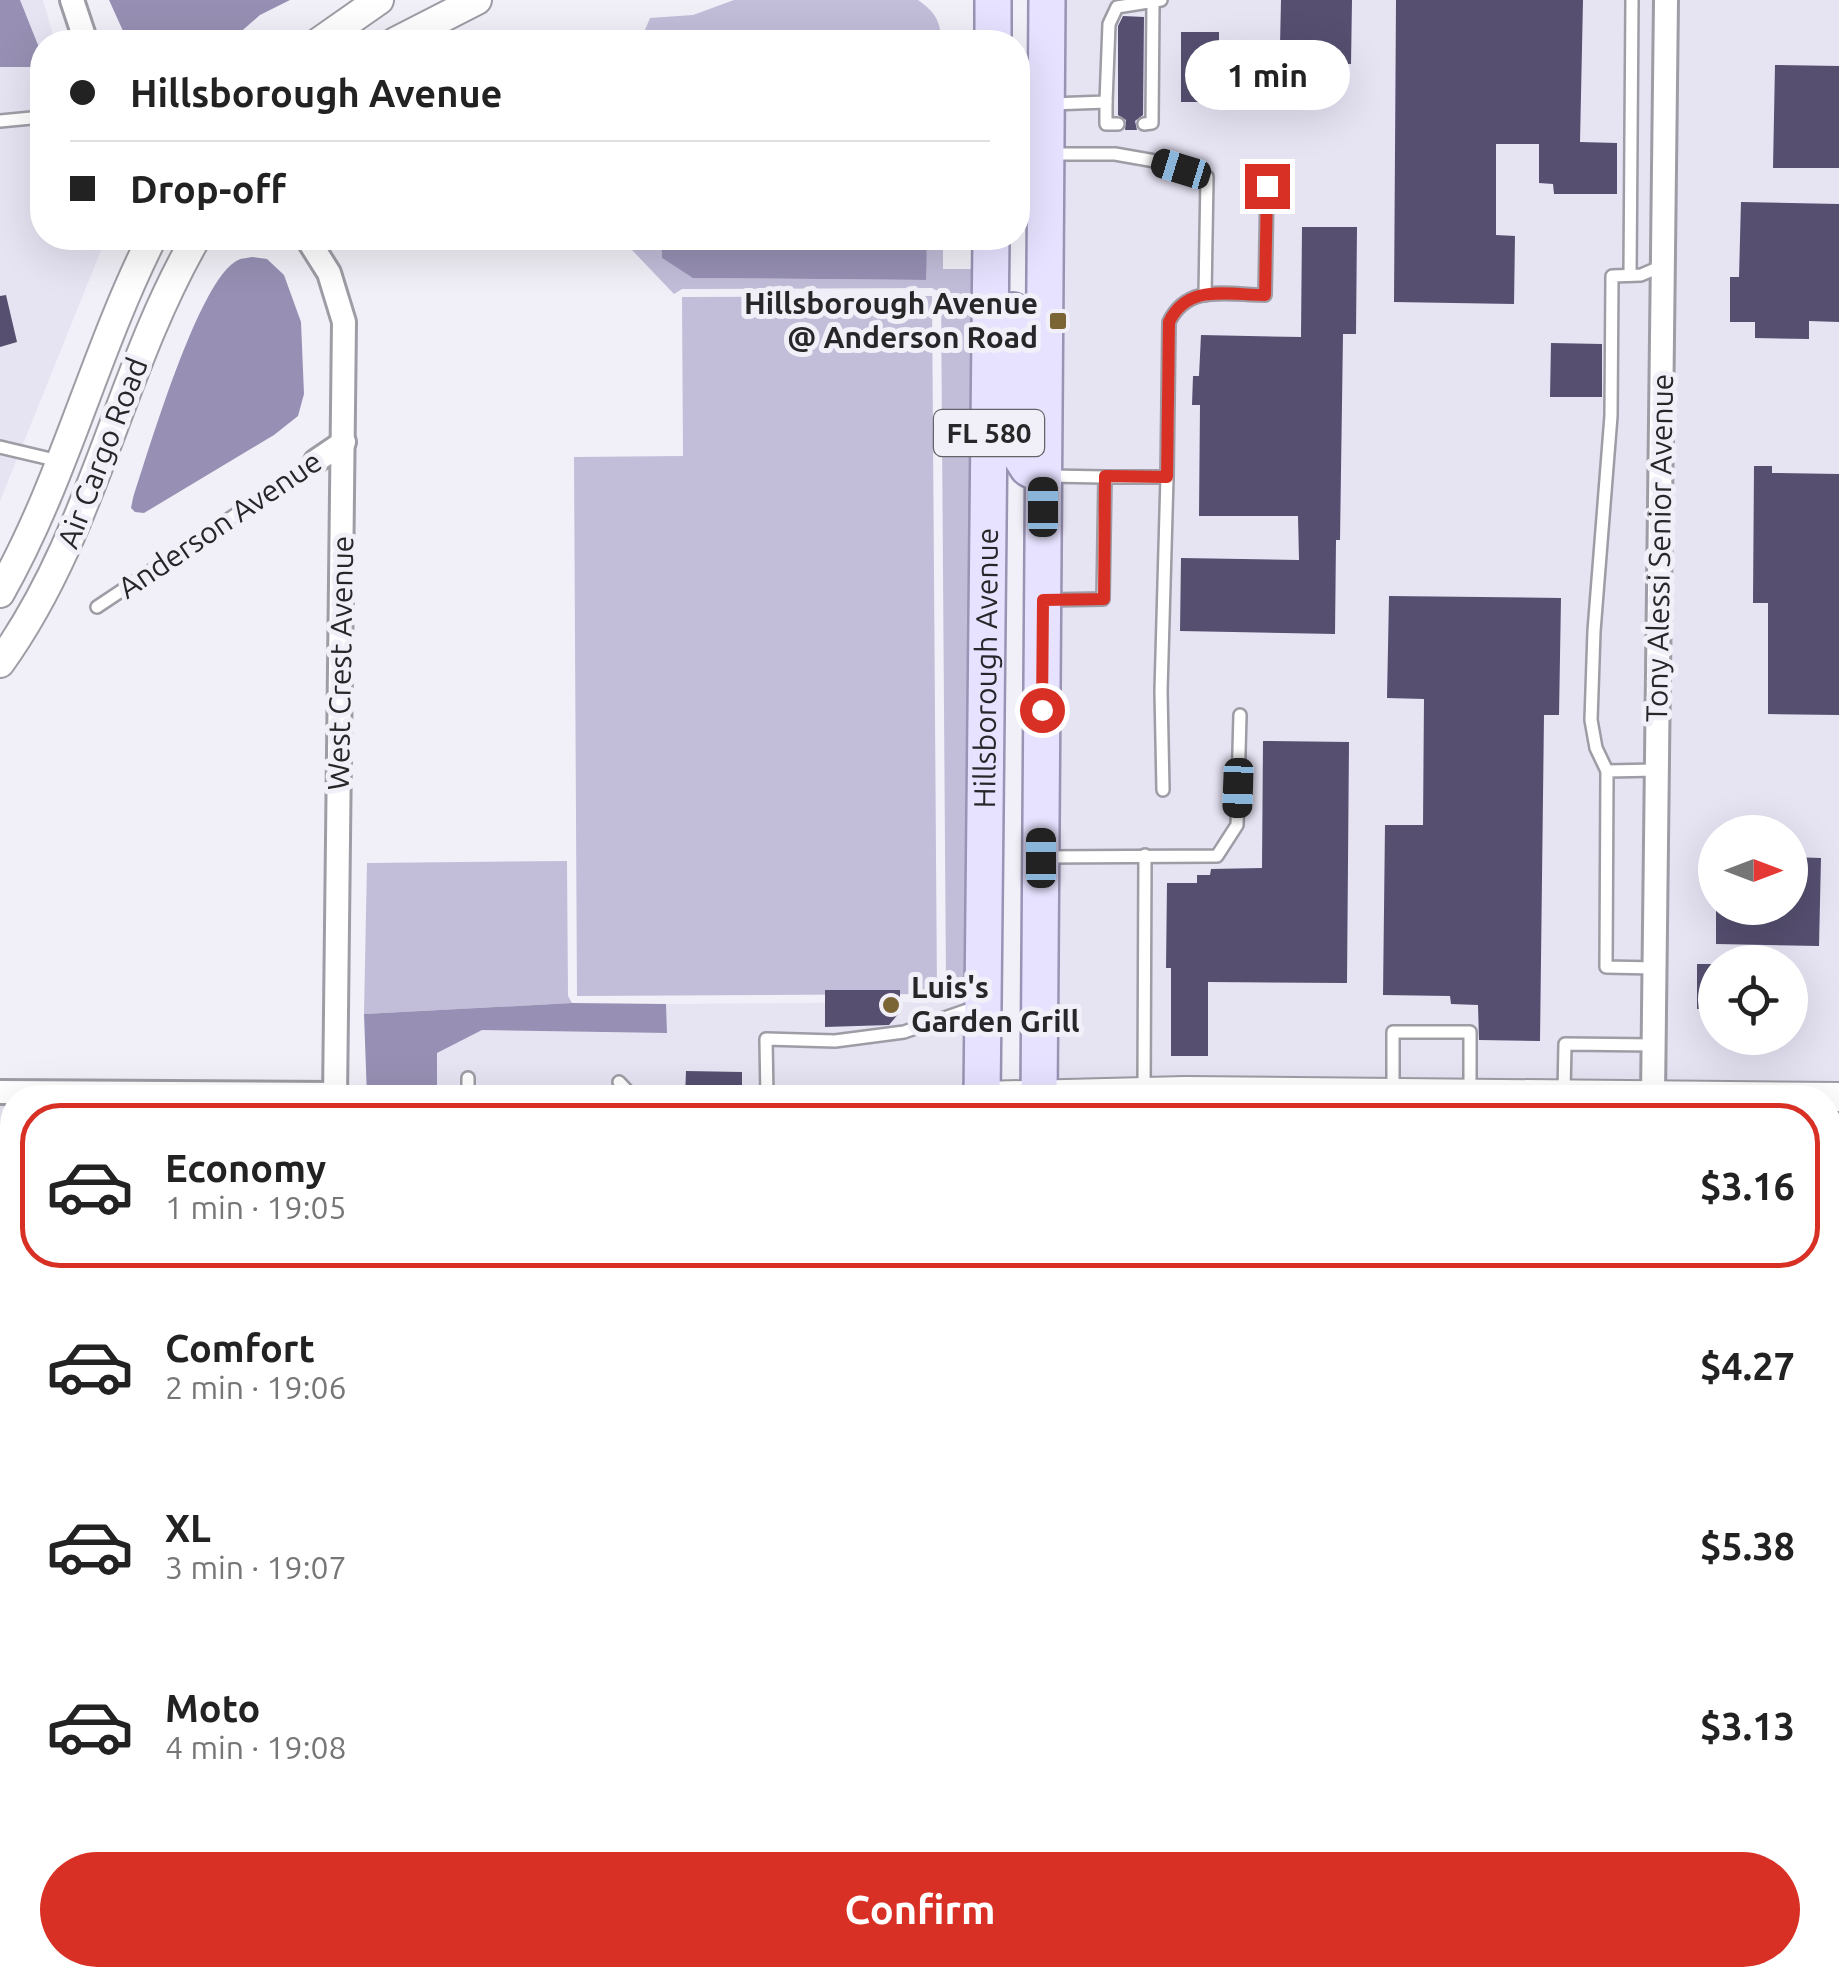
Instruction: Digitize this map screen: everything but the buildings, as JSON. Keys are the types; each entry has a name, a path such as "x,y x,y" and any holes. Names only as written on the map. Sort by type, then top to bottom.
{"main road":[{"path":"993,0 993,30"},
{"name":"Hillsborough Avenue","path":"1039,1085 1047,0"},
{"name":"Hillsborough Avenue","path":"982,1085 991,250"},
{"path":"995,250 1006,266 1013,289 1018,445 1028,468 1044,476"}],"street":[{"path":"72,0 82,30"},
{"path":"336,30 380,0"},
{"path":"418,30 477,0"},
{"name":"Tony Alessi Senior Avenue","path":"1653,1085 1666,0"},
{"name":"Air Cargo Road","path":"0,593 24,551 62,462 114,317 146,250"},
{"name":"Air Cargo Road","path":"0,663 26,624 76,529 158,310 190,250"},
{"name":"West Crest Avenue","path":"315,250 329,273 344,322 335,1085"},
{"name":"Anderson Avenue","path":"316,460 344,442"}],"lane":[{"path":"1630,276 1632,0"},
{"path":"1118,124 1106,124 1113,63 1109,24 1118,7 1157,2 1149,41 1148,108 1152,123 1144,124"},
{"path":"1046,104 1110,106"},
{"path":"0,121 30,118"},
{"path":"1046,154 1115,154 1207,177 1205,295"},
{"path":"1164,790 1161,691 1169,322 1178,305 1193,295 1265,295 1267,186"},
{"path":"1654,968 1606,967 1607,771 1596,748 1591,720 1611,416 1612,276 1650,273 1664,264"},
{"path":"0,447 62,462"},
{"name":"Anderson Avenue","path":"96,607 316,460"},
{"path":"1044,476 1167,477"},
{"path":"1043,600 1104,599 1105,476"},
{"path":"1041,858 1217,856 1237,824 1240,715"},
{"path":"1607,771 1657,770"},
{"path":"1144,1085 1145,855"},
{"path":"767,1085 766,1039 836,1041 904,1032 984,1005"},
{"path":"1393,1085 1393,1032 1470,1032 1470,1085"},
{"path":"1564,1085 1566,1044 1654,1045"},
{"path":"468,1078 468,1085"},
{"path":"751,1987 762,1987"}],"shaded area":[{"path":"0,0 43,0 52,30 30,30 30,250 101,250 0,501"},
{"path":"0,0 20,0 32,30 30,67 0,67"},
{"path":"109,0 290,0 260,15 243,30 123,30"},
{"path":"734,0 918,0 936,18 940,30 645,30 650,18 693,15"},
{"path":"1064,0 1655,0 1643,1085 1055,1085"},
{"path":"1677,0 1839,0 1839,1085 1664,1085"},
{"path":"632,250 662,250 662,258 694,278 925,280 926,250 943,250 943,269 975,269 964,983 946,984 941,293 932,288 682,289 674,294"},
{"path":"662,250 927,250 926,280 693,278 662,258"},
{"path":"267,259 284,275 301,322 304,394 298,416 274,435 144,513 135,512 131,508 133,498 163,408 207,298 238,260"},
{"path":"932,296 937,994 577,996 574,457 683,456 682,297"},
{"path":"567,861 568,996 572,1003 364,1014 367,863"},
{"path":"964,983 962,1085 437,1085 437,1053 481,1030 666,1033 666,1004 937,1002 945,997 946,984"},
{"path":"572,1003 666,1004 667,1033 482,1030 437,1053 437,1085 367,1085 364,1014"}],"place":[{"name":"Hillsborough Avenue @ Anderson Road","path":"1058,321"},
{"name":"Luis's Garden Grill","path":"891,1005"}],"route":[{"path":"1042,710 1043,600 1104,599 1105,476 1167,477 1169,322 1178,305 1193,295 1265,295 1267,186"}]}
